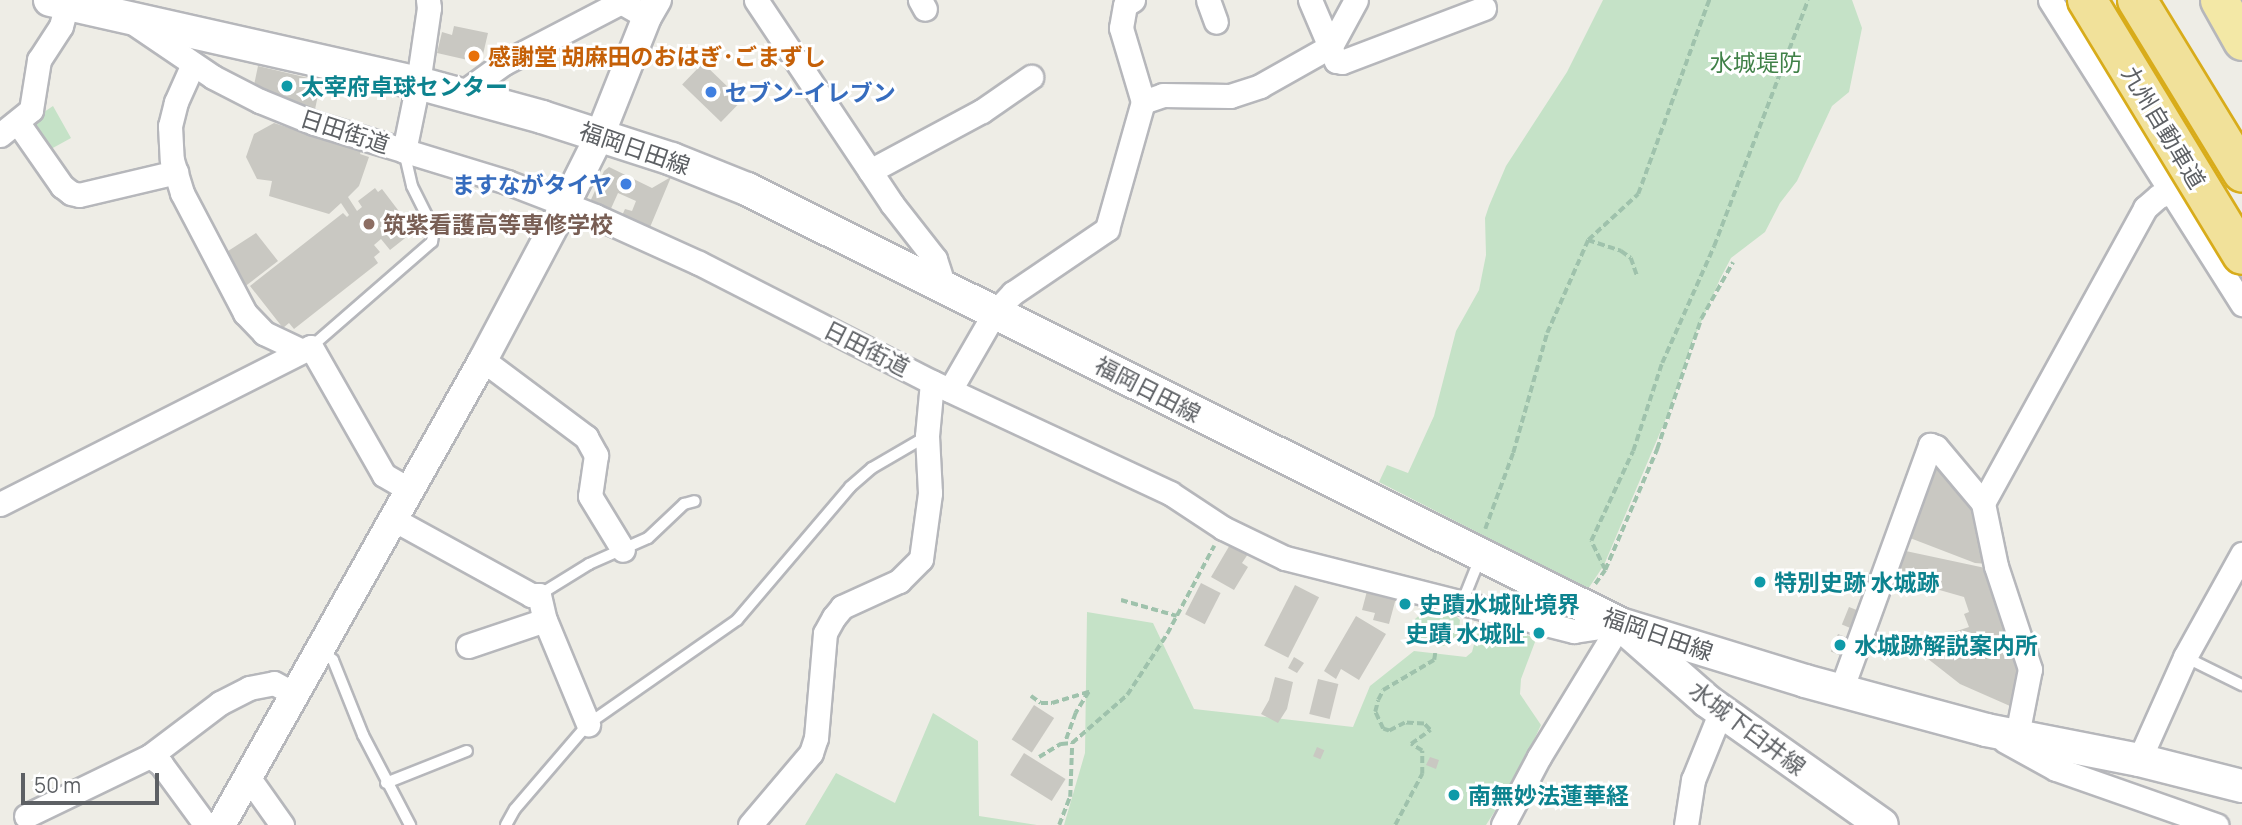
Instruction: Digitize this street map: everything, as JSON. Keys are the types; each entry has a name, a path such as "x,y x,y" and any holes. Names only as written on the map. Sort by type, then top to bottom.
{"highway":[{"name":"九州自動車道","path":"2087,0 2242,255"},
{"name":"九州自動車道","path":"2137,0 2242,172"},
{"path":"2219,0 2242,41"},
{"path":"2235,0 2242,12"}],"main road":[{"name":"福岡日田線","path":"62,2 461,94 600,135 747,189 1620,624 1805,681 1986,730 2139,760 2242,786"},
{"name":"水城下臼井線","path":"1620,624 1714,706 1882,825"},
{"path":"1714,706 1717,681 1726,676 1805,681"}],"street":[{"path":"404,151 418,83 428,0"},
{"path":"756,0 870,171 935,259 944,286"},
{"path":"1208,0 1216,22"},
{"path":"1310,0 1336,61 1348,61 1484,8"},
{"path":"1143,102 1163,95 1230,96 1260,86 1331,46 1356,0"},
{"path":"2050,0 2242,304"},
{"path":"62,2 61,26 39,60 32,110 9,129 62,186 79,195 176,172"},
{"path":"150,756 161,764 210,821 248,777 483,360 565,205 600,135 652,8 621,2 504,63 461,94"},
{"path":"750,825 811,753 816,738 825,633 834,617 842,607 899,581 921,559 930,493 927,436 941,386 995,312 1013,293 1107,229 1143,102 1121,28 1127,2"},
{"name":"日田街道","path":"128,19 192,64 237,89 293,114 507,182 699,262 941,386 1170,493 1223,528 1285,558 1574,631 1620,624"},
{"path":"192,64 179,92 170,126 176,172 182,193 245,313 264,333 307,349 384,475 410,490"},
{"path":"870,171 982,111 1031,77"},
{"path":"1983,503 2145,208 2159,196 2242,167"},
{"path":"0,504 307,349"},
{"path":"483,360 586,437 596,455 590,496 623,550"},
{"path":"1841,690 1930,444 1936,447 1983,503 1996,566 2030,669 2017,735"},
{"path":"393,519 531,596 539,596 545,620 588,724"},
{"path":"2139,760 2185,657 2242,554"},
{"path":"468,646 545,620"},
{"path":"1503,825 1539,757 1620,624"},
{"path":"26,816 150,756 220,703 249,688 274,683 294,694"},
{"path":"1686,825 1693,780 1714,706"},
{"path":"1986,730 2056,769 2216,825"},
{"path":"248,777 282,825"}],"lane":[{"path":"307,349 432,242 433,230 412,186 404,151"},
{"path":"506,825 515,809 588,724 737,620 850,487 872,468 927,436"},
{"path":"539,596 589,564 648,538 684,504 695,501"},
{"path":"1462,603 1478,554"},
{"path":"320,650 333,660 363,736 410,825"},
{"path":"2185,657 2242,685"},
{"path":"386,783 467,751"}],"path":[{"path":"1478,554 1513,453 1547,333 1588,240 1638,194 1709,0"},
{"path":"1605,570 1591,541 1633,451 1662,363 1714,246 1808,0"},
{"path":"1588,240 1621,251 1632,258 1637,275"},
{"path":"1580,606 1605,570 1675,403 1701,319 1733,262"},
{"path":"1039,757 1065,743 1072,743 1127,695 1177,616 1223,528"},
{"path":"1121,600 1177,616"},
{"path":"1395,825 1422,774 1422,751 1411,744 1430,730 1424,724 1405,723 1389,731 1383,729 1375,712 1383,690 1434,660 1435,653"},
{"path":"1031,696 1041,703 1052,703 1089,692 1076,713 1065,743"},
{"path":"1059,825 1070,797 1072,743"}],"green space":[{"name":"水城堤防","path":"1603,0 1852,0 1862,28 1849,92 1832,106 1797,181 1780,203 1765,232 1731,258 1720,279 1691,345 1670,409 1604,565 1588,589 1379,482 1387,465 1408,473 1434,416 1456,331 1479,290 1486,255 1485,218 1489,206 1506,166 1567,72"},
{"path":"53,106 71,138 51,149 35,127 38,116"},
{"path":"1428,608 1452,612 1460,620 1458,638 1452,643 1443,646 1424,642 1418,636 1415,619"},
{"path":"1087,612 1153,623 1194,709 1353,727 1370,686 1414,651 1466,657 1472,652 1479,626 1483,624 1533,637 1535,642 1521,679 1520,694 1541,725 1515,780 1486,825 1064,825 1085,753"},
{"path":"933,713 978,741 979,816 1037,825 805,825 836,773 895,803"}],"building":[{"path":"454,26 488,33 481,63 437,53 442,32 452,35"},
{"name":"セブン-イレブン","path":"703,63 742,101 721,122 682,85"},
{"name":"太宰府卓球センター","path":"258,66 321,81 314,114 253,90"},
{"name":"筑紫看護高等専修学校","path":"274,123 361,151 360,154 369,157 359,186 348,197 357,211 362,207 358,201 375,188 378,192 382,189 414,231 390,250 381,239 374,245 380,252 374,257 378,263 294,329 289,323 283,328 250,286 343,213 347,217 349,215 341,203 329,214 269,196 272,181 257,179 246,157 254,134"},
{"path":"609,167 652,188 671,177 648,232 620,220 625,209 632,211 636,201 618,193 609,213 589,204 604,171"},
{"path":"256,233 278,261 243,288 225,253"},
{"path":"1933,458 1974,500 1988,564 1975,563 1910,538"},
{"path":"1231,543 1248,554 1242,563 1248,567 1234,590 1211,577"},
{"path":"1901,550 1990,569 2020,665 2010,706 1960,684 1923,655 1927,641 1969,627 1964,614 1969,612 1964,597 1894,577"},
{"path":"1201,583 1221,593 1205,624 1185,614"},
{"path":"1295,585 1319,597 1288,658 1264,646"},
{"path":"1367,591 1396,598 1389,624 1373,620 1375,613 1362,610"},
{"path":"1514,597 1521,600 1518,607 1511,605"},
{"path":"1849,607 1859,611 1852,629 1842,625"},
{"path":"1356,616 1386,634 1359,680 1341,669 1336,679 1324,671"},
{"name":"水城跡解説案内所","path":"1838,634 1848,638 1841,656 1831,652"},
{"path":"1294,657 1304,663 1297,673 1288,668"},
{"path":"1275,677 1293,682 1287,709 1278,723 1261,714 1269,700"},
{"path":"1318,679 1338,684 1330,719 1309,714"},
{"path":"1034,705 1054,718 1032,752 1012,739"},
{"path":"1317,747 1324,750 1320,759 1313,756"},
{"path":"1024,753 1066,779 1052,801 1010,775"},
{"path":"1430,757 1439,760 1436,769 1426,765"}],"place":[{"name":"感謝堂 胡麻田のおはぎ･ごまずし","path":"474,56"},
{"name":"太宰府卓球センター","path":"287,86"},
{"name":"セブン-イレブン","path":"711,92"},
{"name":"ますながタイヤ","path":"626,184"},
{"name":"筑紫看護高等専修学校","path":"369,224"},
{"name":"特別史跡 水城跡","path":"1760,582"},
{"name":"史蹟水城阯境界","path":"1405,604"},
{"name":"史蹟 水城阯","path":"1539,633"},
{"name":"水城跡解説案内所","path":"1840,645"},
{"name":"南無妙法蓮華経","path":"1454,795"}]}
